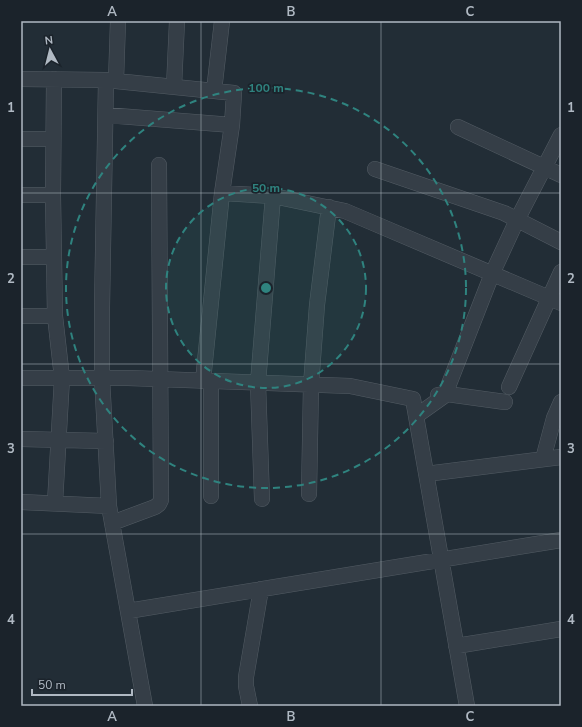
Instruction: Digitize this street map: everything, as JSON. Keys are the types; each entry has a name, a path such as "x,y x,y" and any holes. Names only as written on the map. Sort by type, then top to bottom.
{"street":[{"path":"118,21 106,115 102,378 112,523 145,706"},
{"path":"174,87 177,21"},
{"path":"214,91 222,21"},
{"path":"21,79 111,80 234,93 232,125 222,192 207,381 211,496"},
{"path":"54,79 53,195 55,316 62,378 55,503"},
{"path":"106,115 232,125"},
{"path":"458,127 561,175"},
{"path":"416,416 447,394 449,384 492,274 517,220 561,136"},
{"path":"21,139 53,139"},
{"path":"112,523 155,506 161,500 159,379 159,165"},
{"path":"375,169 504,213 561,242"},
{"path":"222,192 273,196 345,211 556,301"},
{"path":"21,196 53,195"},
{"path":"262,499 258,383 273,196"},
{"path":"309,494 311,384 317,305 328,207"},
{"path":"21,257 54,257"},
{"path":"509,386 556,301 561,272"},
{"path":"21,316 55,316"},
{"path":"21,378 159,379 311,384 350,386 413,399 447,394 505,402"},
{"path":"413,399 467,706"},
{"path":"543,459 554,418 561,402"},
{"path":"21,439 106,441"},
{"path":"426,474 561,457"},
{"path":"21,502 110,506"},
{"path":"128,611 561,540"},
{"path":"250,706 246,686 246,677 261,589"},
{"path":"456,646 561,628"}]}
